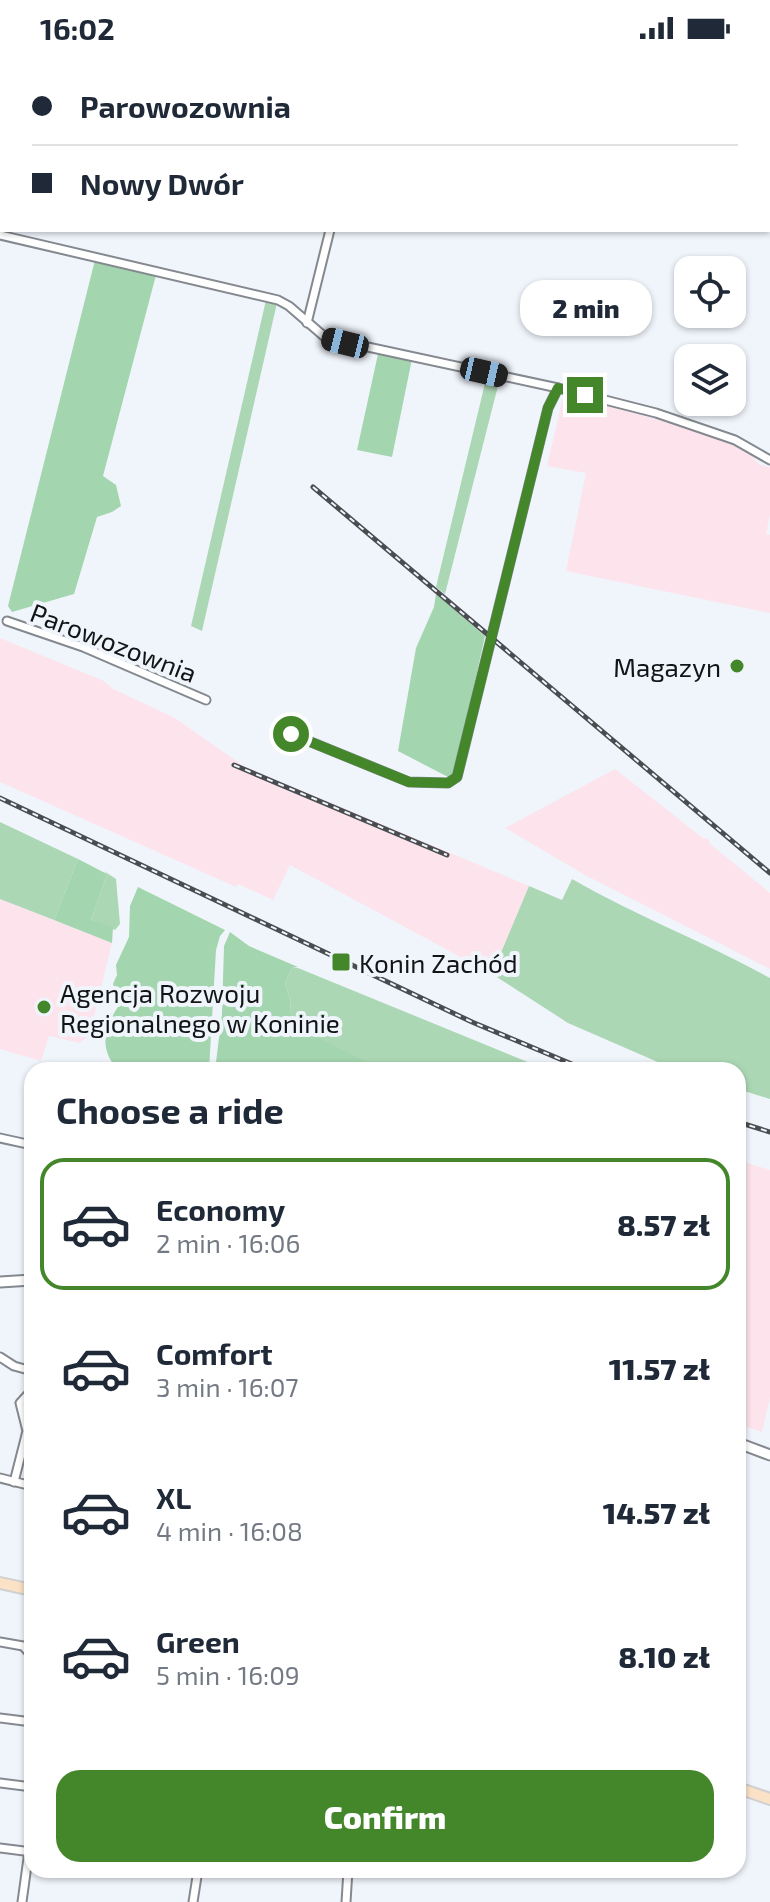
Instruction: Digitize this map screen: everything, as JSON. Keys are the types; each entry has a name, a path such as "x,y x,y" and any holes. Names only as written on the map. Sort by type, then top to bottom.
{"main road":[{"path":"0,1583 24,1588"},
{"path":"746,1791 770,1799"}],"street":[{"path":"307,323 330,232"},
{"path":"0,235 278,300 326,338 558,388 656,413 735,440 770,460"},
{"path":"284,731 409,782 448,783 457,777 548,408 558,388"},
{"name":"Parowozownia","path":"7,621 83,647 206,700"},
{"path":"0,1138 24,1143"},
{"path":"0,1282 24,1280"},
{"path":"0,1357 24,1369"},
{"path":"24,1399 20,1403 24,1419"},
{"path":"14,1482 24,1443"},
{"path":"746,1446 770,1455"},
{"path":"0,1478 24,1484"},
{"path":"0,1642 24,1647"},
{"path":"0,1718 24,1721"},
{"path":"0,1783 24,1786"},
{"path":"0,1848 24,1851"},
{"path":"22,1902 26,1878"},
{"path":"193,1902 197,1878"},
{"path":"346,1902 348,1878"}],"shaded area":[{"path":"564,393 744,447 760,465 770,467 770,514 766,534 770,535 770,613 566,571 586,473 547,466"},
{"path":"0,638 104,681 113,689 175,718 245,767 529,886 492,974 290,865 273,900 238,884 236,887 0,782"},
{"path":"615,769 710,841 770,893 770,969 585,875 505,828"},
{"path":"0,899 112,943 89,1036 79,1043 49,1036 41,1061 0,1049"},
{"path":"746,1162 770,1170 770,1398 762,1432 746,1427"}],"green space":[{"path":"95,260 156,275 103,476 116,485 121,506 97,517 74,594 12,612 8,606"},
{"path":"266,300 277,303 202,631 191,626"},
{"path":"378,354 412,359 392,457 357,450"},
{"path":"487,375 500,378 445,594 436,587"},
{"path":"436,594 485,636 455,772 448,777 398,751 416,648 434,607"},
{"path":"0,822 78,859 54,920 0,899"},
{"path":"78,859 107,874 91,920 113,927 112,943 54,920"},
{"path":"104,871 116,879 120,924 115,930 91,920 107,874"},
{"path":"572,879 770,978 770,1099 746,1092 746,1062 658,1062 568,1023 492,974 529,886 562,900"},
{"path":"138,887 225,930 216,950 209,1062 111,1061 105,1043 106,1034 123,1000 113,984 117,975 116,965 129,937 130,906"},
{"path":"230,932 249,946 298,967 292,968 285,983 292,1029 313,1035 366,1062 216,1062 222,1014 224,946"},
{"path":"292,968 298,968 528,1062 364,1062 292,1029 285,983"}],"railway":[{"path":"313,487 770,873"},
{"path":"234,765 447,855"},
{"path":"0,798 472,1022 567,1062"},
{"path":"746,1124 770,1132"}],"place":[{"name":"Magazyn","path":"737,666"},
{"name":"Konin Zachód","path":"341,962"},
{"name":"Agencja Rozwoju Regionalnego w Koninie","path":"44,1007"}],"route":[{"path":"291,734 409,782 453,782 457,777 476,705 551,398 558,388 585,395"}]}
